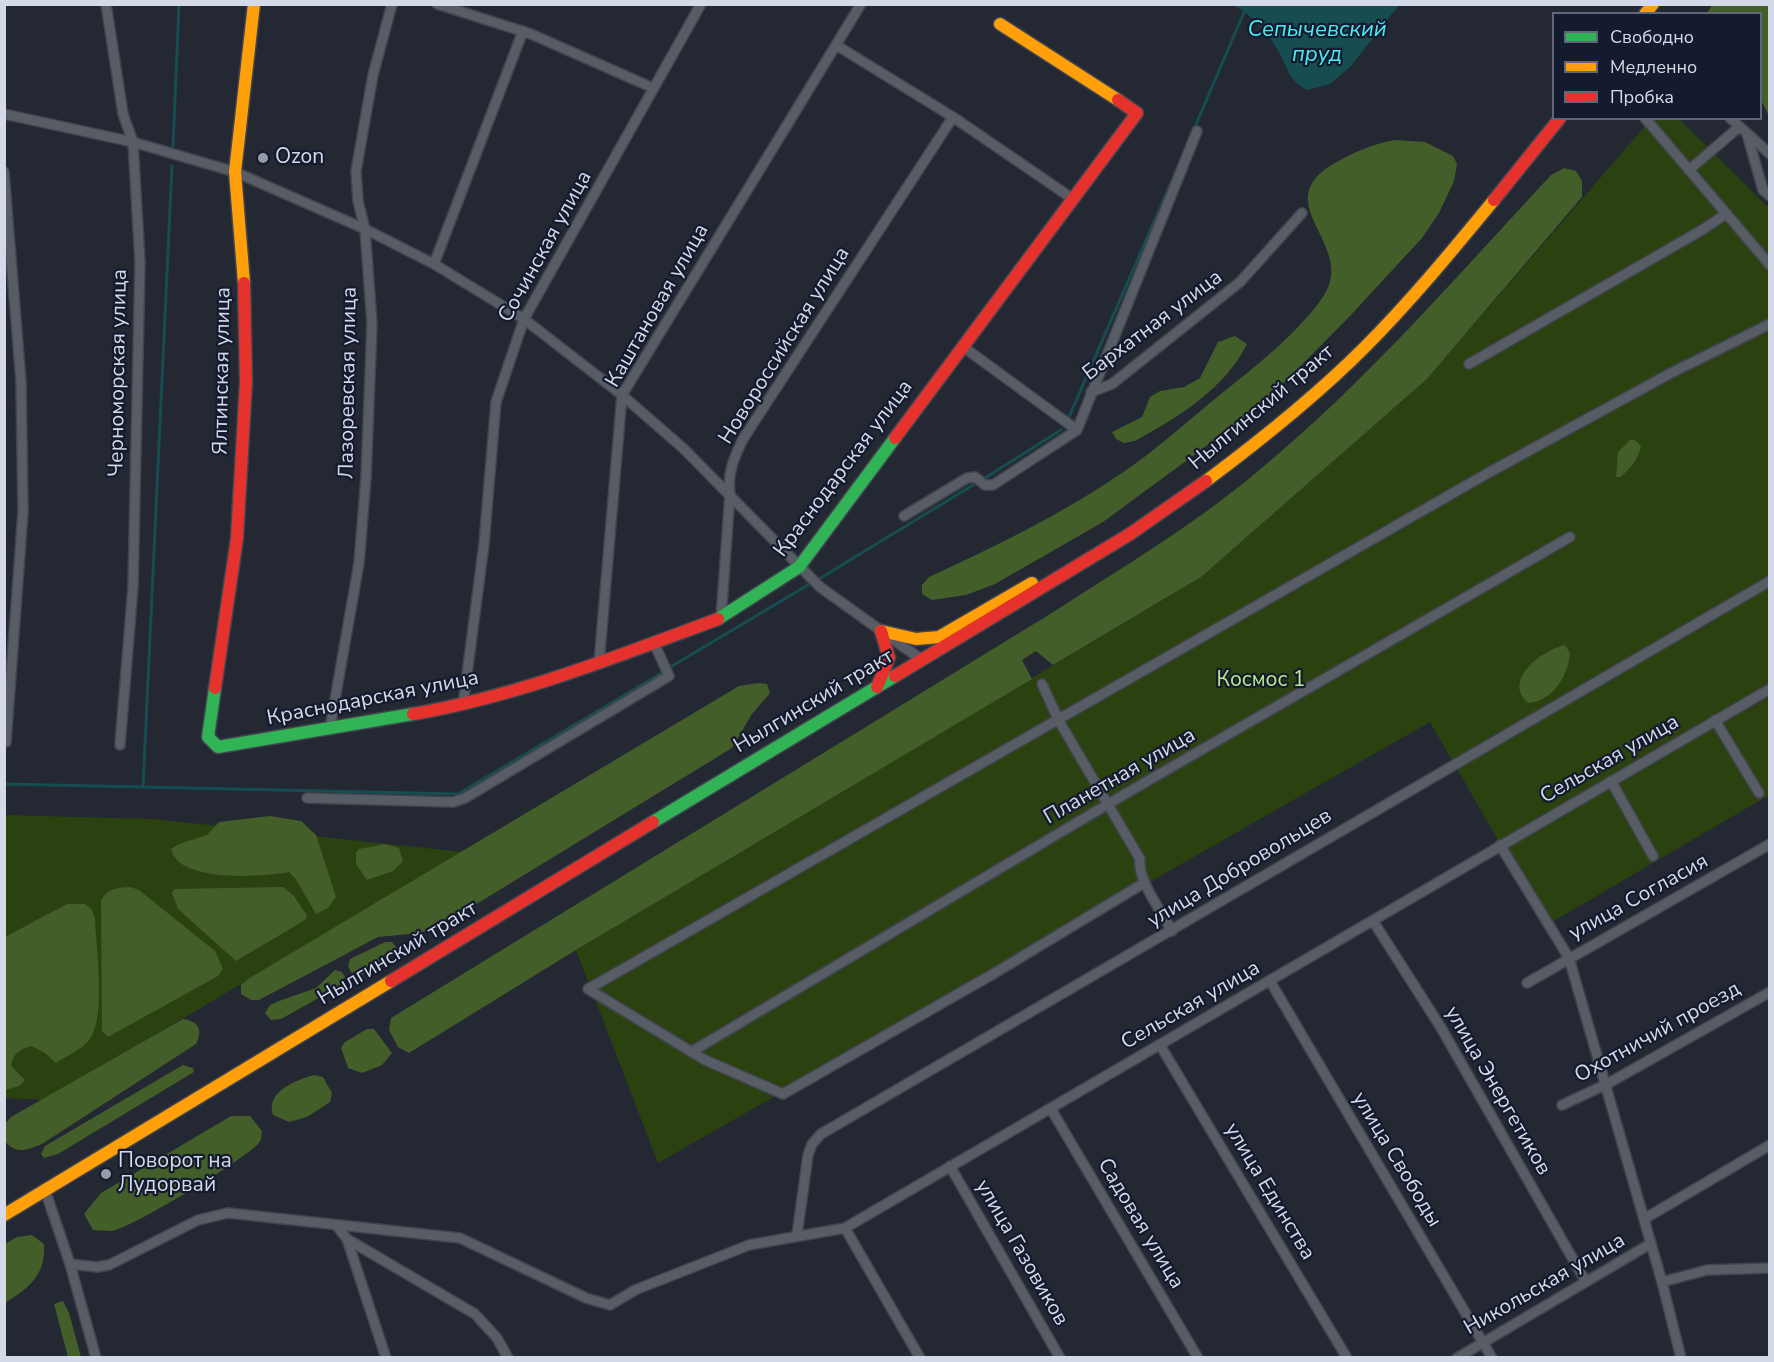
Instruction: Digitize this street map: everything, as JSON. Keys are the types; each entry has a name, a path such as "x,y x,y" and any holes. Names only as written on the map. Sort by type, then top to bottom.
{"main road":[{"name":"Ялтинская улица","path":"208,737 237,538 246,382 244,278 236,172 254,4"},
{"name":"Краснодарская улица","path":"208,737 218,747 463,705 599,663 721,618 800,567 1137,113 999,24"},
{"name":"Нылгинский тракт","path":"4,1215 1111,545 1201,486 1260,442 1330,380 1393,318 1558,120"},
{"path":"877,687 889,658 881,631 916,639 939,637 1083,552 1111,545"}],"street":[{"name":"Черноморская улица","path":"106,4 123,114 133,142 140,262 133,587 120,745"},
{"name":"Лазоревская улица","path":"330,728 359,563 366,478 372,324 365,229 358,201 359,150 374,75 392,4"},
{"path":"437,4 523,31 653,88"},
{"name":"Сочинская улица","path":"463,705 484,544 496,402 524,320 701,4"},
{"name":"Каштановая улица","path":"599,663 622,395 861,4"},
{"path":"434,264 523,31"},
{"path":"836,45 953,117 1073,199"},
{"path":"4,114 133,142 236,172 365,229 434,264 524,320 622,395 730,494 820,587 922,660"},
{"name":"Новороссийская улица","path":"721,618 730,494 728,479 743,439 953,117"},
{"path":"1647,120 1770,265"},
{"path":"1732,120 1770,154"},
{"path":"1689,170 1739,127"},
{"path":"1091,392 1197,131"},
{"path":"1747,134 1763,190 1770,196"},
{"path":"4,172 21,382 23,512 6,742"},
{"name":"Бархатная улица","path":"1077,430 1091,392 1112,384 1240,282 1302,213"},
{"path":"1469,364 1726,214"},
{"path":"1144,883 993,974 783,1094 691,1052 588,989 1488,473 1671,373 1770,324"},
{"path":"904,516 967,478 975,477 985,485 993,485 1077,430 962,346"},
{"name":"Планетная улица","path":"691,1052 1109,804 1570,537"},
{"name":"улица Добровольцев","path":"797,1235 808,1155 812,1144 821,1134 1172,931 1376,808 1770,581"},
{"path":"307,798 453,801 465,798 669,676 654,643"},
{"path":"1042,684 1059,721 1140,859 1140,871 1144,883 1172,931"},
{"name":"Сельская улица","path":"336,1226 460,1238 586,1298 610,1305 635,1290 749,1245 845,1228 1770,689"},
{"path":"1715,720 1759,793"},
{"path":"1611,780 1653,856"},
{"name":"улица Согласия","path":"1527,983 1770,844"},
{"path":"1500,845 1569,958 1607,1084 1681,1358"},
{"name":"улица Энергетиков","path":"1373,921 1440,1026 1586,1282"},
{"name":"улица Свободы","path":"1270,981 1492,1358"},
{"name":"Охотничий проезд","path":"1562,1105 1607,1084 1770,992"},
{"name":"улица Единства","path":"1160,1045 1347,1358"},
{"name":"Садовая улица","path":"1051,1109 1198,1358"},
{"path":"1644,1219 1770,1145"},
{"name":"улица Газовиков","path":"950,1166 1060,1358"},
{"path":"45,1190 70,1264 96,1358"},
{"path":"70,1264 97,1267 109,1265 198,1220 219,1214 336,1226 347,1239 475,1314 497,1338 508,1358"},
{"path":"845,1228 920,1358"},
{"path":"347,1239 386,1358"},
{"name":"Никольская улица","path":"1457,1358 1650,1244"},
{"path":"1662,1282 1707,1270 1770,1268"}],"green space":[{"path":"1712,5 1769,5 1769,116 1762,102 1762,12 1708,12"},
{"name":"Космос 1","path":"1650,120 1680,120 1769,208 1769,795 1547,925 1430,722 658,1163 576,950 1201,577 1427,379"},
{"path":"1394,140 1425,142 1453,156 1457,164 1454,181 1439,213 1422,238 1350,316 1262,405 1103,522 995,584 966,595 932,600 922,594 922,585 929,577 1029,528 1078,501 1125,471 1289,337 1323,297 1331,278 1330,260 1309,209 1308,194 1316,178 1350,155"},
{"path":"1564,168 1576,171 1582,181 1582,197 1427,379 1201,577 1053,665 1036,651 1022,660 1032,679 576,950 409,1053 398,1047 389,1030 391,1018 1055,611 1158,544 1233,491 1297,438 1372,366 1551,175"},
{"path":"1235,336 1247,344 1226,375 1213,389 1183,412 1135,441 1124,443 1116,439 1112,432 1142,417 1150,397 1160,391 1184,387 1200,378 1218,342"},
{"path":"1630,440 1635,440 1641,446 1638,455 1628,470 1620,477 1616,477 1618,452"},
{"path":"1565,645 1570,653 1569,662 1558,686 1545,698 1528,703 1521,694 1522,676 1536,659"},
{"path":"767,684 770,693 752,714 732,748 447,922 420,933 378,937 259,1000 251,1000 241,994 241,985 248,979 739,686"},
{"path":"4,815 153,819 463,852 46,1100 5,1098"},
{"path":"270,816 301,821 316,835 336,897 328,908 316,914 295,878 289,872 242,876 205,873 189,868 177,860 171,849 207,835 219,822"},
{"path":"385,844 399,848 403,861 393,871 367,880 356,864 356,853 359,849"},
{"path":"130,887 139,890 215,951 223,969 218,976 108,1037 102,1031 101,900 110,891"},
{"path":"283,887 294,896 307,916 305,920 236,961 178,909 172,893 174,889"},
{"path":"67,904 85,904 92,910 95,919 99,998 95,1028 87,1043 56,1063 45,1053 31,1046 20,1051 13,1058 11,1066 25,1080 19,1086 5,1090 5,937"},
{"path":"385,942 392,942 397,948 396,953 359,977 353,976 348,966 350,959"},
{"path":"335,970 342,972 345,977 340,986 281,1019 271,1020 265,1013 270,1005 316,988"},
{"path":"183,1019 193,1022 198,1027 199,1035 196,1044 42,1144 18,1150 5,1141 5,1124 11,1117"},
{"path":"367,1029 374,1029 392,1053 382,1065 362,1073 348,1068 341,1048 345,1042"},
{"path":"183,1065 193,1068 194,1072 58,1154 44,1158 41,1154 45,1146"},
{"path":"314,1075 323,1077 332,1093 330,1102 307,1117 289,1122 273,1115 274,1100 284,1088"},
{"path":"231,1116 250,1116 262,1131 258,1144 210,1178 141,1218 112,1231 93,1230 84,1214 101,1193"},
{"path":"32,1235 44,1244 44,1255 39,1272 22,1292 5,1303 5,1244 17,1237"},
{"path":"63,1301 69,1313 81,1357 68,1357 54,1304"}],"water":[{"name":"Сепычевский пруд","path":"1399,4 1350,67 1330,84 1307,90 1291,76 1281,55 1263,30 1246,13 1233,5"}],"waterway":[{"path":"173,146 179,4"},
{"path":"1194,129 1245,10"},
{"path":"1069,417 1183,155"},
{"path":"4,784 143,787 172,166"},
{"path":"985,478 1061,430"},
{"path":"819,579 973,485"},
{"path":"672,666 808,585"},
{"path":"143,787 458,794 660,674"}],"traffic: fast":[{"path":"718,619 799,567 895,438"},
{"path":"653,822 895,676"},
{"path":"215,688 208,737 218,747 413,714"}],"traffic: slow":[{"path":"244,283 235,172 254,4"},
{"path":"1647,12 1653,4"},
{"path":"1000,24 1118,100"},
{"path":"1206,481 1287,418 1364,348 1447,257 1494,200"},
{"path":"881,631 916,639 939,637 1032,583"},
{"path":"4,1215 391,981"}],"traffic: jam":[{"path":"895,438 1137,113 1118,100"},
{"path":"1494,200 1558,120"},
{"path":"215,688 237,538 246,382 244,283"},
{"path":"895,676 1130,534 1206,481"},
{"path":"413,714 529,686 605,661 718,619"},
{"path":"877,687 889,658 881,631"},
{"path":"391,981 653,822"}],"place":[{"name":"Ozon","path":"263,158"},
{"name":"Поворот на Лудорвай","path":"106,1174"}]}
